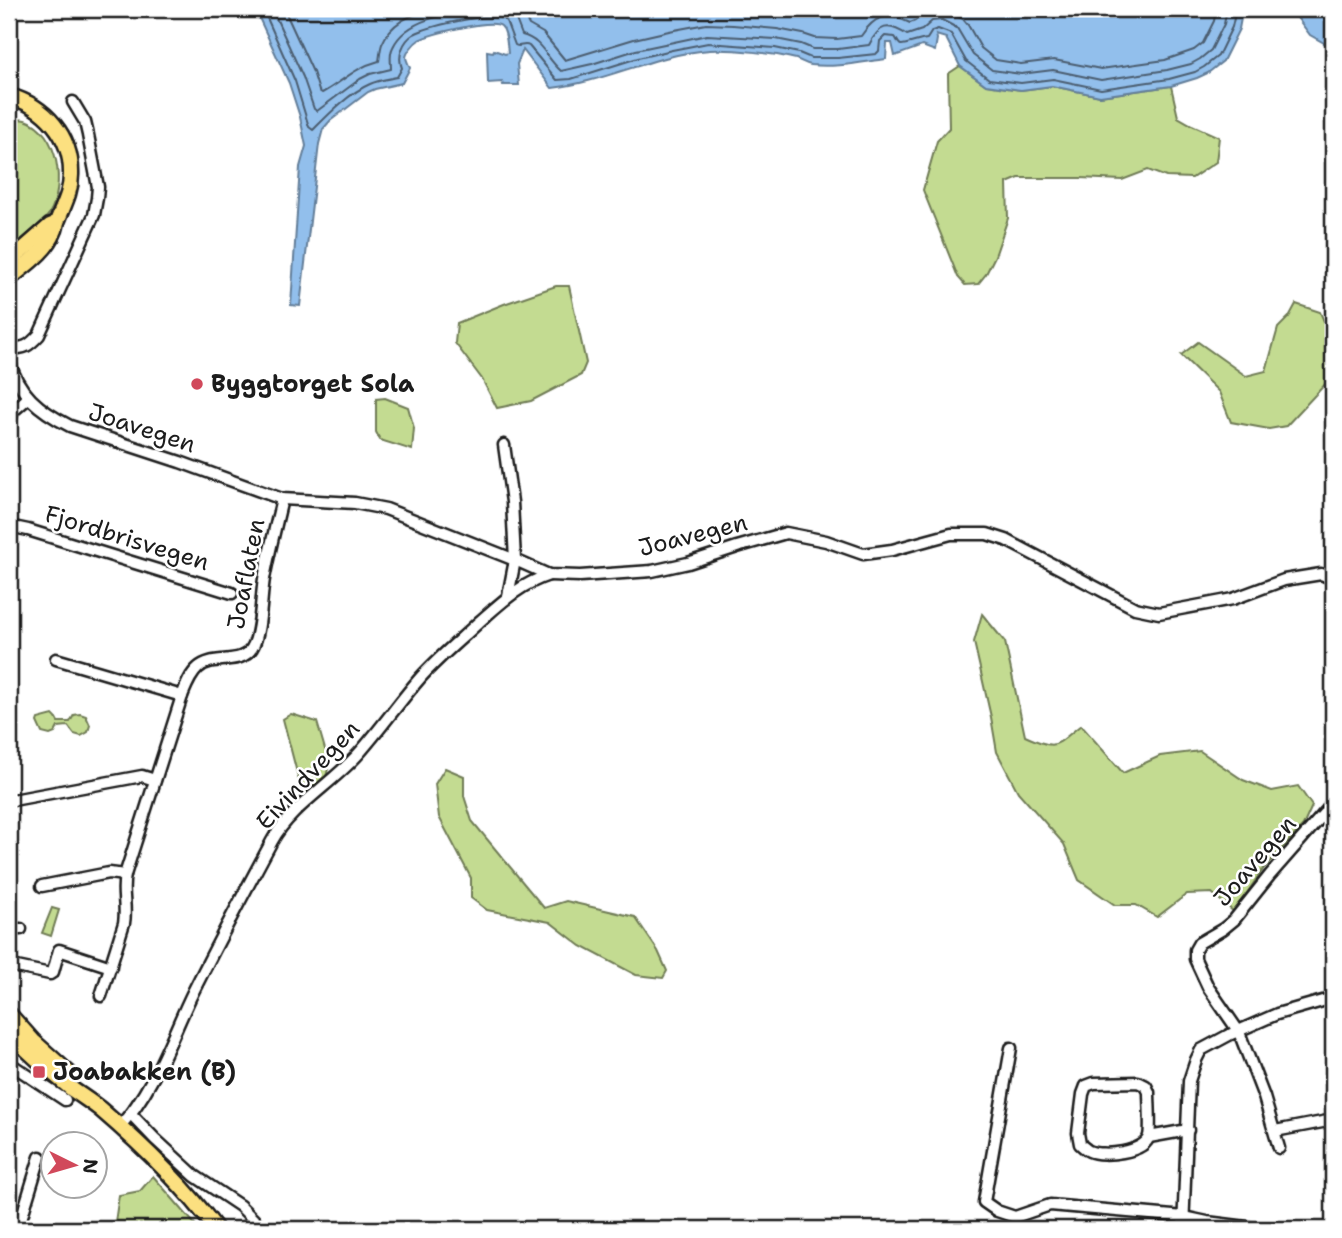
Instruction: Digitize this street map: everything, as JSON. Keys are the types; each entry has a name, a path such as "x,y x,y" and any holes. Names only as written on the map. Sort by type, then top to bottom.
{"main road":[{"path":"9,96 33,105 55,126 69,156 71,174 69,194 55,224 55,230 44,247 9,279"},
{"path":"9,262 55,224"},
{"path":"9,1014 33,1041 69,1094"},
{"path":"9,1032 69,1094 99,1108 147,1152 181,1186 216,1229"}],"street":[{"path":"9,349 29,346 39,335 94,215 98,187 96,176 85,122 73,102"},
{"name":"Joavegen","path":"9,359 12,372 28,398 54,418 70,426 282,499 355,503 386,509 549,575 580,576 652,571 688,563 786,533 826,541 863,554 892,550 951,534 987,534 1006,540 1135,608 1159,613 1233,599 1284,580 1321,574 1333,579"},
{"path":"9,423 13,411 28,398"},
{"path":"504,445 512,502 515,560 508,596"},
{"name":"Joaflaten","path":"101,996 124,923 125,875 182,696 192,674 206,662 240,658 252,648 264,577 282,499"},
{"name":"Fjordbrisvegen","path":"9,526 232,593"},
{"name":"Eivindvegen","path":"119,1127 131,1114 152,1078 193,992 274,838 299,808 361,752 424,674 508,596 530,581 549,575"},
{"path":"56,659 182,696"},
{"path":"13,800 142,776 155,780"},
{"name":"Joavegen","path":"1279,1148 1264,1097 1239,1032 1208,987 1195,959 1195,950 1199,943 1234,920 1333,800"},
{"path":"42,886 109,873 125,875"},
{"path":"9,929 21,929"},
{"path":"9,964 50,974 53,972 59,950 111,967"},
{"path":"1183,1229 1189,1081 1200,1050 1277,1014 1333,998"},
{"path":"1011,1048 984,1202 997,1211 1015,1217 1050,1205 1184,1217 1263,1229"},
{"path":"9,1063 69,1094"},
{"path":"1149,1136 1149,1092 1146,1086 1138,1082 1094,1083 1086,1086 1078,1133 1080,1144 1089,1151 1126,1151 1144,1144 1149,1136 1188,1130"},
{"path":"131,1114 195,1176 240,1206 263,1229"},
{"path":"1275,1131 1333,1120"},
{"path":"18,1229 38,1164"}],"green space":[{"path":"960,66 986,85 1021,90 1052,86 1100,96 1171,86 1178,117 1219,137 1216,162 1192,178 1166,177 1148,170 1122,180 1019,178 1007,183 1008,218 995,256 978,284 965,285 958,277 923,190 937,141 949,128 948,74"},
{"path":"9,119 25,120 36,126 45,136 52,147 58,175 54,203 49,214 9,250"},
{"path":"556,286 569,286 586,363 581,375 531,401 497,408 482,379 455,343 457,323"},
{"path":"1296,304 1320,312 1327,328 1332,377 1286,426 1269,429 1231,422 1219,392 1181,355 1198,342 1246,376 1266,371 1278,328 1289,317"},
{"path":"385,398 408,407 414,428 412,450 380,440 376,432 376,399"},
{"path":"982,614 1005,642 1025,736 1050,745 1060,742 1081,725 1123,773 1160,756 1200,751 1243,780 1272,791 1298,786 1312,806 1303,826 1264,868 1234,912 1212,893 1187,894 1157,917 1136,905 1115,905 1079,880 1064,844 1018,792 997,752 974,642"},
{"path":"291,714 317,722 329,763 326,778 303,796 283,719"},
{"path":"53,715 58,722 70,722 74,715 86,716 90,725 88,732 81,736 74,734 68,726 58,727 55,733 50,735 42,733 37,722 38,719"},
{"path":"445,768 464,776 464,796 472,821 544,908 566,901 635,917 658,951 667,971 663,978 636,975 581,946 550,922 487,910 471,898 471,878 439,817 435,784"},
{"path":"52,908 59,910 51,936 42,933"},
{"path":"153,1176 199,1229 114,1229 119,1195 140,1191"}],"water":[{"path":"255,9 1246,9 1223,61 1208,73 1171,86 1100,96 1052,86 1021,90 986,85 960,66 946,38 936,35 935,51 922,46 895,56 892,43 887,43 886,59 858,63 811,65 776,55 710,50 670,57 592,80 552,88 523,50 517,64 519,85 488,83 487,51 508,53 506,35 501,26 474,25 435,34 419,40 409,50 406,57 410,68 402,83 368,92 323,129 300,306 291,305 300,167 306,146 289,83"},
{"path":"1269,9 1333,9 1333,48 1310,35 1295,15"}],"place":[{"name":"Byggtorget Sola","path":"197,384"},
{"name":"Joabakken (B)","path":"39,1072"}]}
